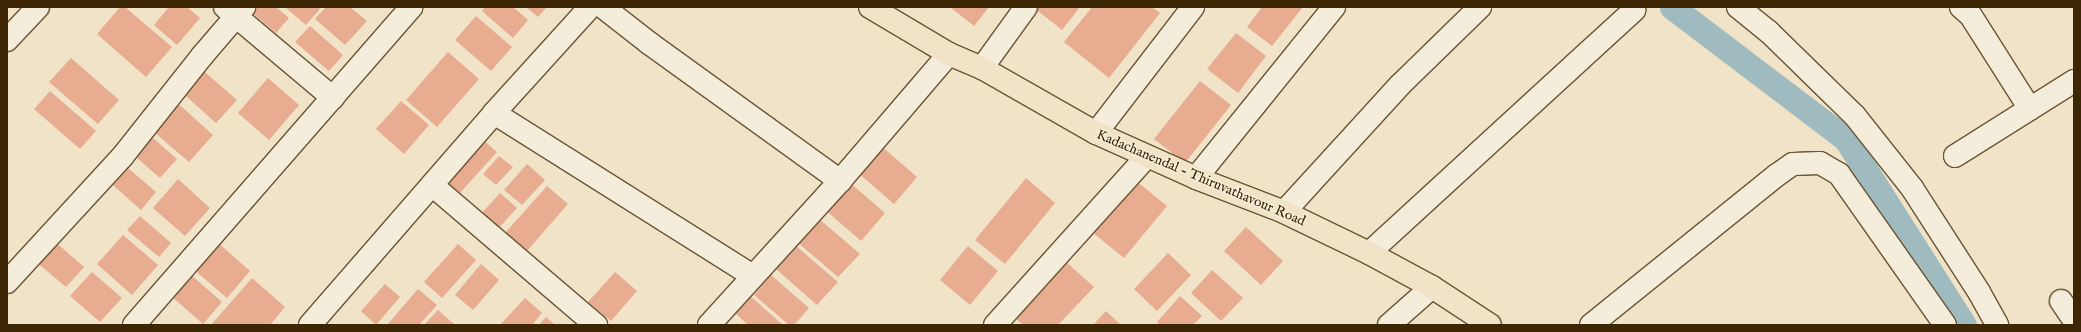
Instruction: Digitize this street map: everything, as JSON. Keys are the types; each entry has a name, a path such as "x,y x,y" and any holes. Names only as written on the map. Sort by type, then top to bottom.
{"main road":[{"name":"Kadachanendal - Thiruvathavour Road","path":"873,8 950,54 982,68 1096,133 1196,178 1284,212 1369,253 1432,287 1490,325"}],"street":[{"path":"7,40 38,7"},
{"path":"134,325 411,7"},
{"path":"312,325 494,113 590,7"},
{"path":"603,7 649,43 840,181"},
{"path":"982,68 1026,7"},
{"path":"1096,133 1193,7"},
{"path":"1196,178 1334,7"},
{"path":"1284,212 1400,85 1480,7"},
{"path":"1738,7 1769,32 1856,116 1912,188 1979,292 1997,325"},
{"path":"1961,7 1971,16 2030,109"},
{"path":"7,282 122,157 202,56 235,10 333,98"},
{"path":"1369,253 1634,10"},
{"path":"709,325 840,181 950,54"},
{"path":"1955,156 2074,81"},
{"path":"494,113 753,276"},
{"path":"995,325 1147,156"},
{"path":"1591,325 1777,175 1793,164 1820,163 1839,174 1946,325"},
{"path":"432,185 596,325"},
{"path":"1389,325 1432,287"},
{"path":"2061,301 2074,320"}],"building":[{"path":"120,7 125,7 172,47 146,77 97,34"},
{"path":"169,7 187,7 200,18 177,45 154,25"},
{"path":"251,7 276,7 289,18 276,33 249,10"},
{"path":"285,7 318,7 320,9 306,25"},
{"path":"326,7 350,7 367,21 345,45 315,19"},
{"path":"485,7 513,7 528,20 513,38 482,11"},
{"path":"526,7 547,7 538,17"},
{"path":"950,7 989,7 974,26"},
{"path":"1033,7 1080,7 1062,30"},
{"path":"1092,7 1152,7 1160,13 1109,78 1064,42"},
{"path":"1262,7 1303,7 1272,46 1247,27"},
{"path":"476,16 512,47 491,71 455,40"},
{"path":"310,26 343,55 329,71 295,42"},
{"path":"1236,33 1266,56 1238,93 1207,69"},
{"path":"448,52 479,79 437,127 406,100"},
{"path":"71,58 119,100 98,124 49,82"},
{"path":"199,67 237,100 216,123 179,90"},
{"path":"268,78 299,105 269,140 238,113"},
{"path":"1200,81 1231,105 1185,163 1154,139"},
{"path":"50,91 96,131 80,149 34,109"},
{"path":"173,99 213,135 189,162 148,127"},
{"path":"401,101 429,125 404,154 376,129"},
{"path":"146,132 177,159 160,178 129,151"},
{"path":"481,138 497,152 458,195 442,181"},
{"path":"880,145 917,177 894,204 857,172"},
{"path":"499,156 513,167 496,185 483,174"},
{"path":"121,162 156,192 141,210 106,179"},
{"path":"527,164 545,180 522,205 504,190"},
{"path":"1026,178 1055,203 1005,264 975,240"},
{"path":"178,179 210,208 185,236 153,208"},
{"path":"1135,180 1167,206 1124,258 1092,232"},
{"path":"848,181 885,213 861,241 823,208"},
{"path":"547,186 568,204 526,252 505,233"},
{"path":"500,193 517,208 495,232 478,217"},
{"path":"140,216 171,243 159,257 127,230"},
{"path":"817,217 860,254 838,277 796,241"},
{"path":"1246,227 1283,261 1261,285 1224,251"},
{"path":"123,235 158,265 132,295 97,264"},
{"path":"53,240 84,267 66,287 35,261"},
{"path":"216,241 250,271 227,298 192,268"},
{"path":"458,244 476,260 442,298 424,282"},
{"path":"796,246 838,282 817,305 776,269"},
{"path":"968,246 998,271 970,305 940,280"},
{"path":"1168,253 1191,275 1157,311 1134,289"},
{"path":"1066,262 1094,287 1058,325 1023,325 1014,317"},
{"path":"481,264 499,280 473,310 455,295"},
{"path":"1212,270 1243,298 1221,321 1191,293"},
{"path":"92,272 122,298 100,322 70,296"},
{"path":"615,272 637,291 611,321 588,302"},
{"path":"190,274 222,302 203,324 171,296"},
{"path":"771,275 809,308 794,325 789,325 754,295"},
{"path":"252,278 285,307 270,325 211,325"},
{"path":"385,284 400,297 376,325 361,311"},
{"path":"418,289 437,305 419,325 387,325"},
{"path":"750,296 783,325 748,325 735,313"},
{"path":"1180,296 1202,316 1193,325 1160,325 1157,322"},
{"path":"525,298 542,313 532,325 500,325"},
{"path":"438,310 455,325 424,325"},
{"path":"1106,311 1121,325 1093,325"},
{"path":"546,317 555,325 539,325"}],"waterway":[{"path":"1672,7 1846,139 1964,325"}]}
